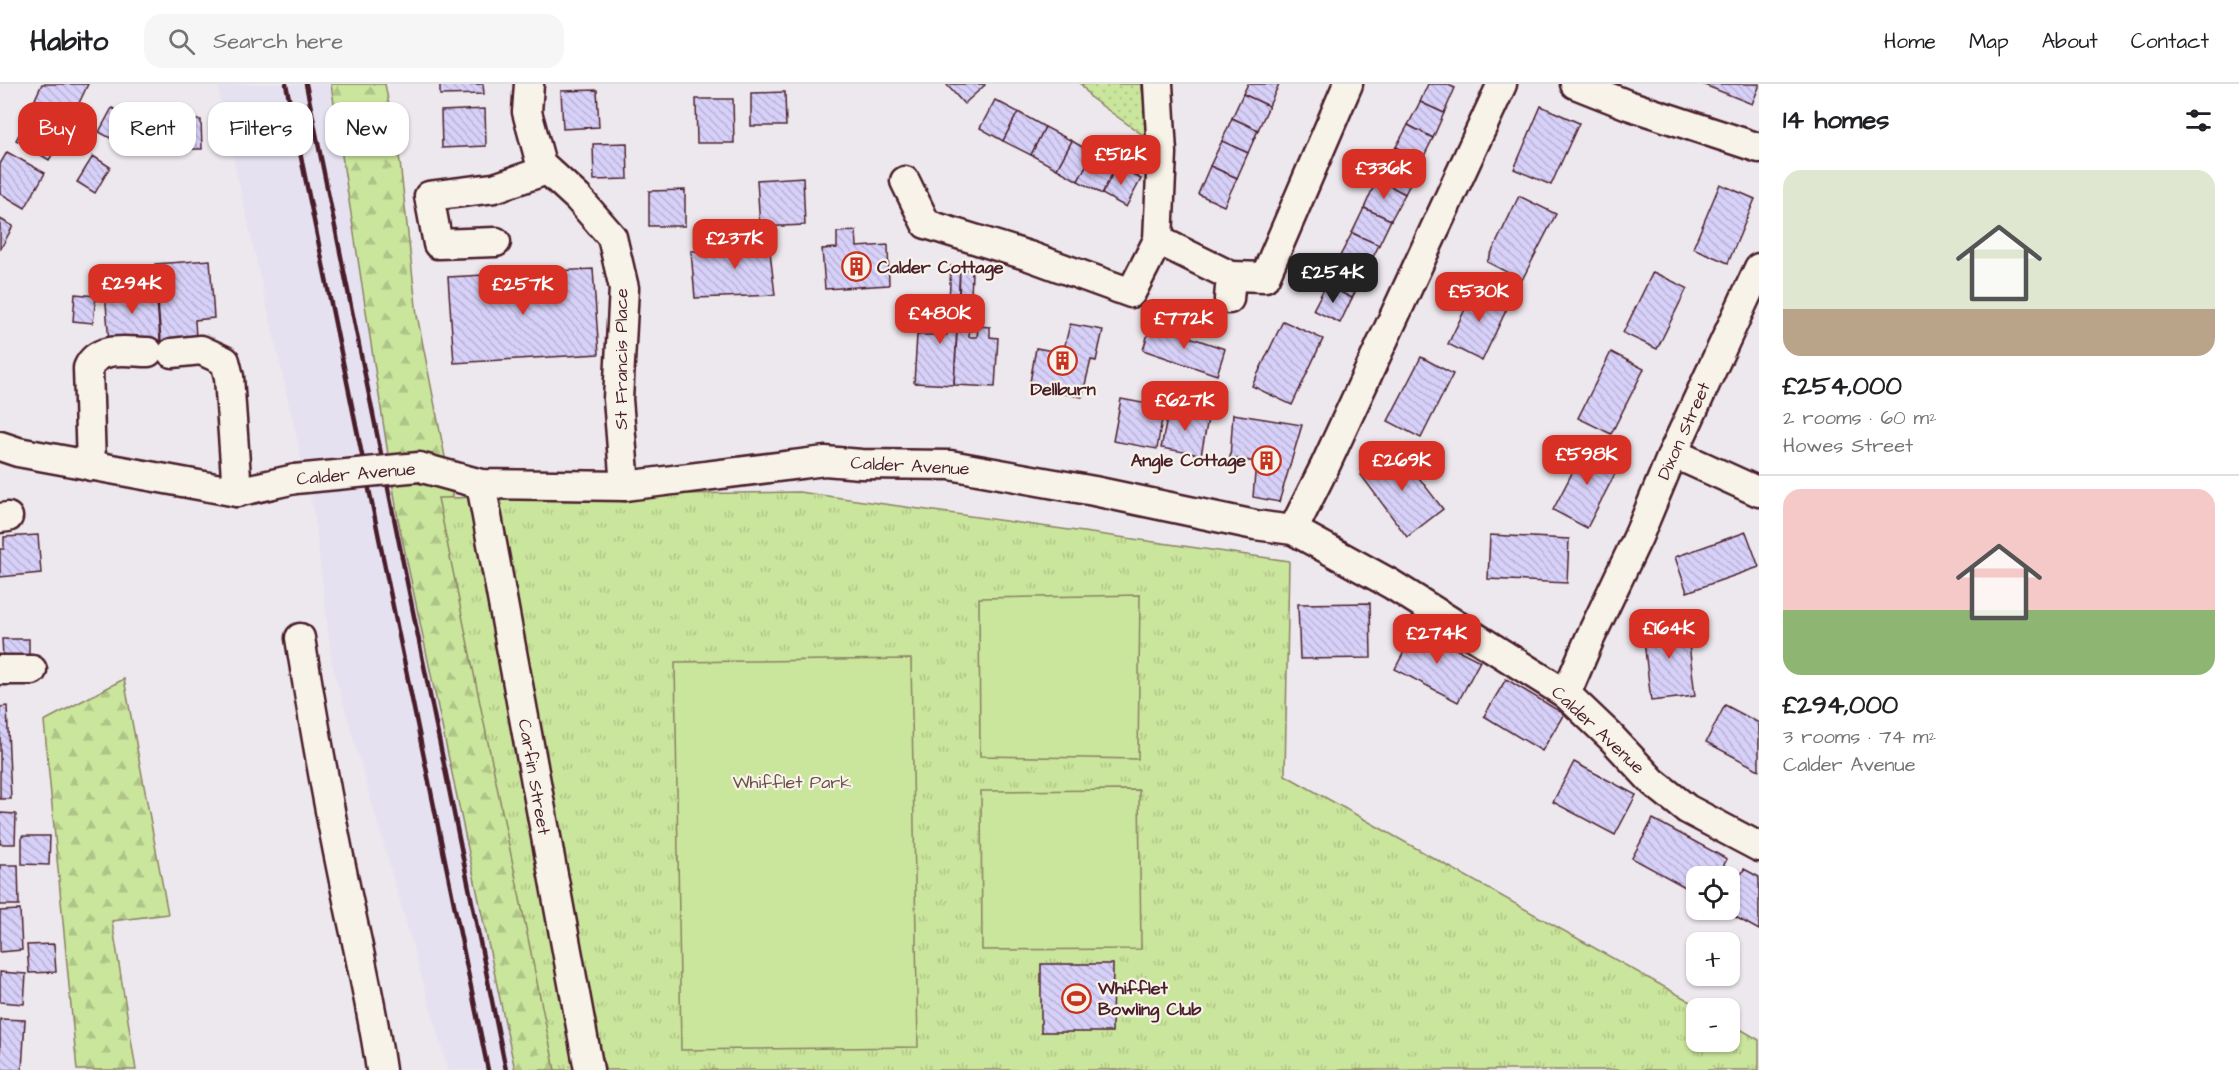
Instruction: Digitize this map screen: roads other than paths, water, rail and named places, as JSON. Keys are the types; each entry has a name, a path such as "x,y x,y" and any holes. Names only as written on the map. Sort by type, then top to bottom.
{"street":[{"name":"St Francis Place","path":"529,84 527,112 541,164 578,198 612,237 624,288 618,399 625,486"},
{"path":"905,181 926,224 1029,256 1131,293 1158,240 1162,153 1158,84"},
{"path":"1158,240 1230,288 1265,277 1348,84"},
{"path":"1293,530 1325,466 1502,84"},
{"path":"1575,84 1628,105 1759,148"},
{"path":"496,242 438,244 429,196 494,188 547,170"},
{"name":"Dixon Street","path":"1566,694 1638,537 1673,453 1759,268"},
{"path":"92,466 88,368 91,362 102,352 201,350 225,361 229,377 237,492"},
{"name":"Calder Avenue","path":"9,449 237,492 295,479 419,467 482,484 625,486 825,461 861,464 950,465 1094,491 1255,525 1293,530 1391,584 1566,694 1653,782 1687,809 1759,847"},
{"path":"1673,453 1759,492"},
{"name":"Carfin Street","path":"482,484 589,1070"},
{"path":"300,638 314,729 374,1021 381,1070"},
{"path":"0,670 32,670"}],"railway":[{"path":"286,84 488,1070"},
{"path":"306,84 506,1070"}],"place":[{"name":"Calder Cottage","path":"856,267"},
{"name":"Dellburn","path":"1063,360"},
{"name":"Angle Cottage","path":"1267,460"},
{"name":"Whifflet Bowling Club","path":"1077,998"}],"park label":[{"name":"Whifflet Park","path":"792,782"}]}
